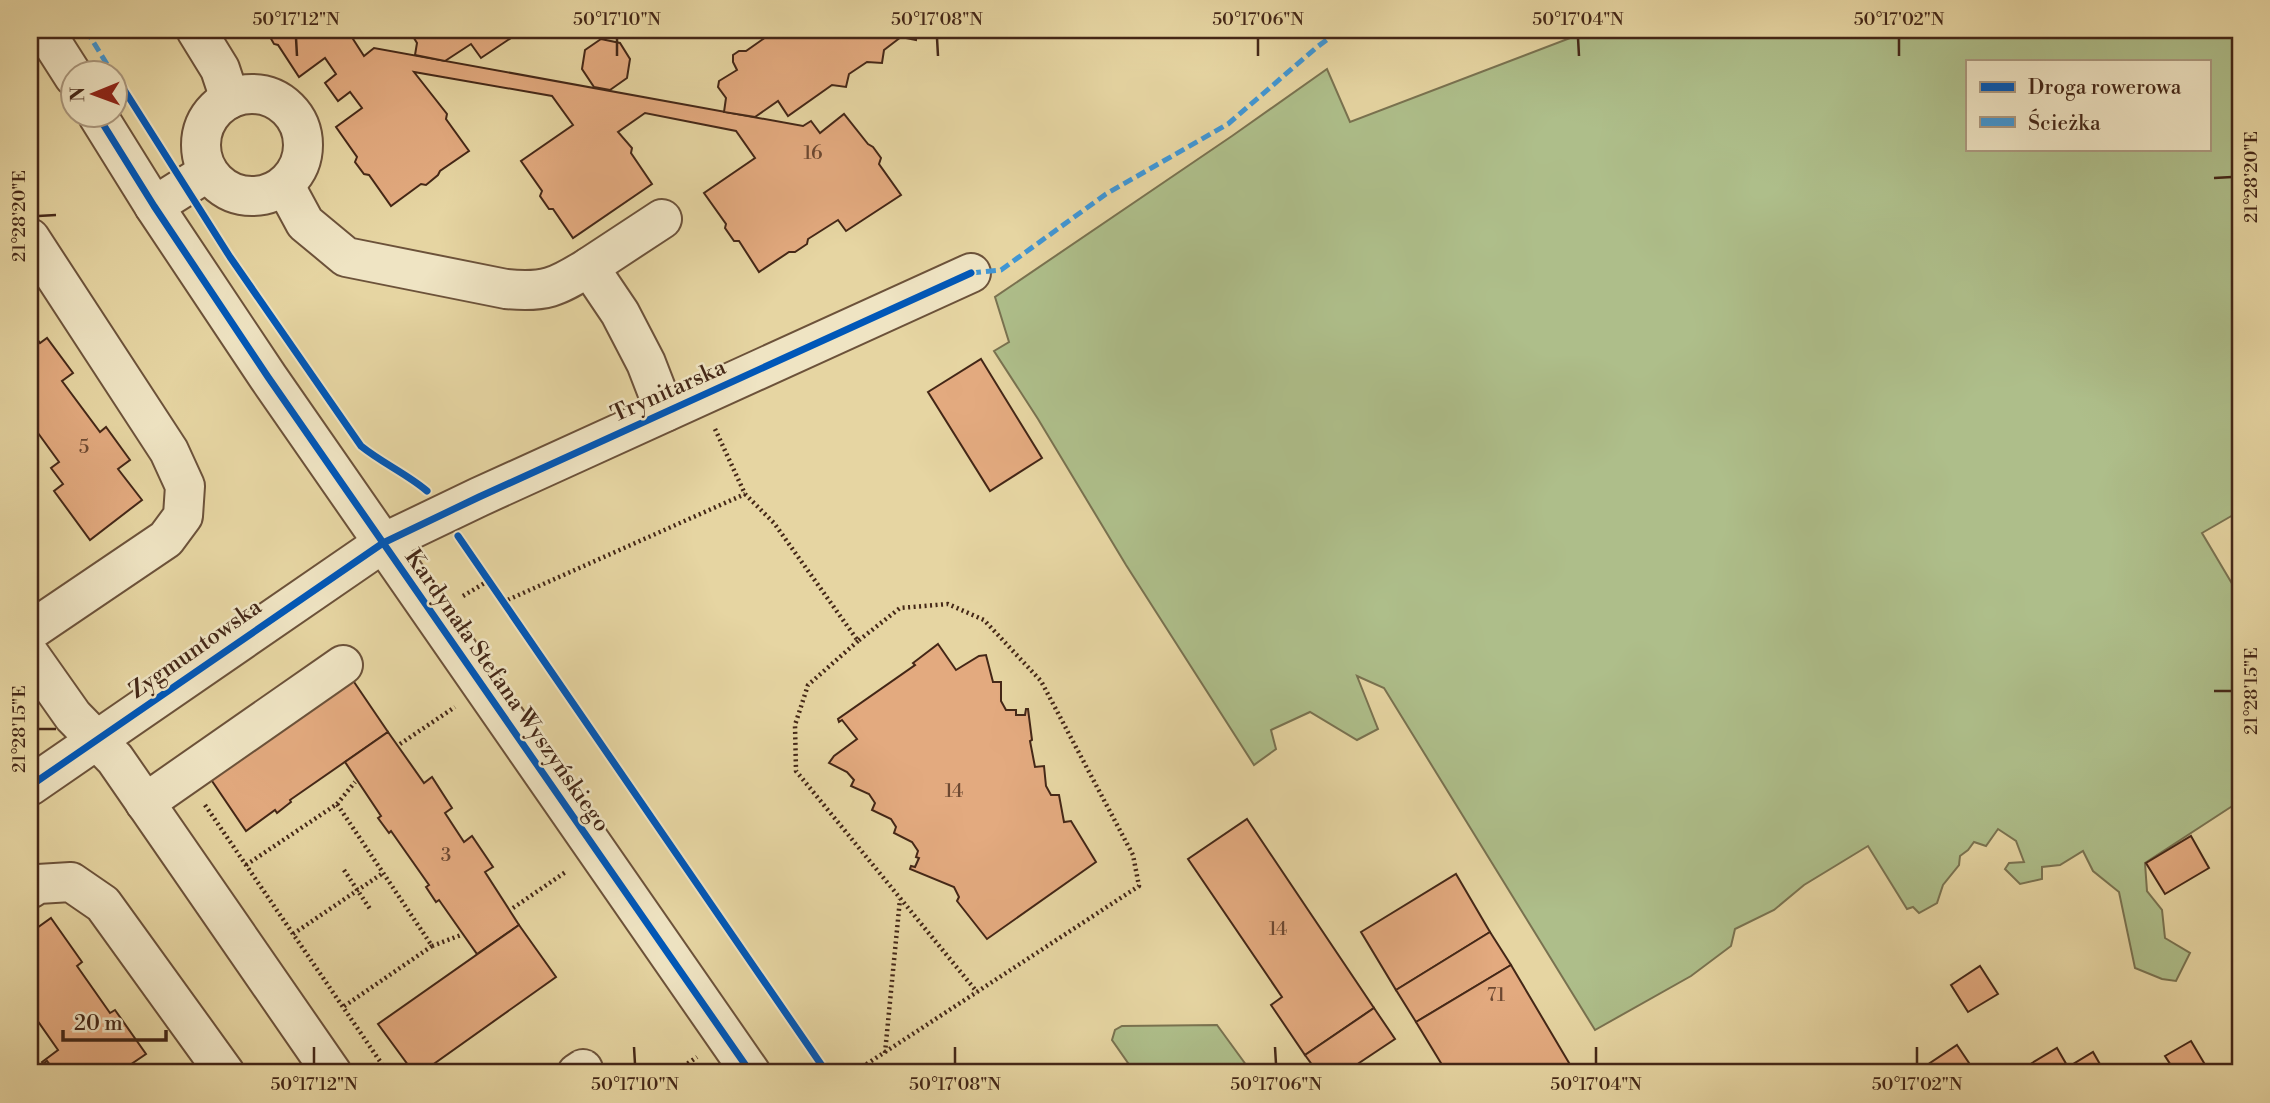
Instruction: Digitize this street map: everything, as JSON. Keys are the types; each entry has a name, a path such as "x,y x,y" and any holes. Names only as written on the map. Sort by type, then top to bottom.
{"street":[{"path":"44,30 63,60"},
{"path":"196,30 220,69 230,99"},
{"path":"246,94 262,94 277,100 290,110 299,123 304,139 303,155 298,170 285,186 259,197 243,196 228,191 208,172 201,152 201,136 212,114 230,99 246,94"},
{"name":"Kardynała Stefana Wyszyńskiego","path":"107,130 154,206 383,543 751,1073"},
{"path":"154,206 208,172"},
{"path":"285,186 305,223 346,257 533,292 561,285 662,219"},
{"path":"30,238 169,451 185,486 183,516 166,539 30,632"},
{"path":"589,267 621,313 666,412"},
{"name":"Trynitarska","path":"383,543 971,273"},
{"name":"Zygmuntowska","path":"30,786 383,543"},
{"path":"30,655 73,716 115,759 332,1073"},
{"path":"145,803 343,665"},
{"path":"30,890 38,884 71,882 103,904 225,1073"}],"path":[{"path":"700,396 745,494 774,523 858,641"},
{"path":"503,603 745,494"},
{"path":"460,598 488,580"},
{"path":"853,1073 885,1054 1139,886 1133,855 1041,681 984,620 947,604 900,608 808,685 795,725 796,771 977,992"},
{"path":"400,744 457,705"},
{"path":"185,776 388,1073"},
{"path":"246,865 337,804 355,782"},
{"path":"337,804 432,946"},
{"path":"344,870 370,909"},
{"path":"513,908 567,870"},
{"path":"293,934 383,873"},
{"path":"885,1054 900,898"},
{"path":"343,1007 432,946 461,935"},
{"path":"674,1073 703,1053"},
{"path":"30,1063 37,1073"}],"green space":[{"path":"1591,30 2240,30 2240,511 2202,533 2240,597 2240,801 2145,863 2147,891 2162,910 2165,938 2190,953 2176,981 2162,979 2135,968 2119,892 2093,871 2083,851 2060,865 2042,867 2042,879 2020,884 2005,869 2009,863 2024,862 2016,841 1998,829 1986,846 1974,842 1960,856 1959,865 1943,885 1937,903 1919,913 1913,907 1907,909 1868,846 1804,885 1774,910 1735,929 1731,946 1691,976 1595,1030 1384,688 1357,676 1378,729 1357,740 1310,712 1271,730 1276,749 1254,765 994,351 1009,342 995,297 1327,69 1350,122"},
{"path":"1217,1025 1252,1073 1135,1073 1112,1040 1115,1030 1122,1026"}],"building":[{"path":"266,30 365,30 353,39 364,56 374,48 803,126 811,121 820,133 844,114 881,158 879,164 901,195 846,231 838,220 808,239 807,244 795,252 789,252 759,272 739,241 734,241 725,228 726,224 704,193 755,158 736,131 645,113 618,132 632,148 631,153 652,184 573,238 553,209 549,209 540,196 542,191 521,161 573,125 552,96 414,72 447,114 446,119 469,151 440,171 426,185 421,184 391,206 369,175 364,174 355,162 357,157 336,127 362,108 350,92 338,101 325,83 336,74 325,58 299,77"},
{"path":"409,30 523,30 481,58 471,44 445,61 415,55 417,43"},
{"path":"776,30 917,30 916,40 901,37 884,50 882,63 867,62 849,74 846,87 832,85 788,116 778,101 755,117 724,112 726,98 718,87 719,81 737,70 733,55 746,51"},
{"path":"601,39 620,43 630,59 627,78 610,90 594,87 582,69 585,50"},
{"path":"30,329 40,343 47,338 73,373 62,381 100,432 106,427 130,460 118,469 142,500 90,540 54,491 63,484 51,468 59,462 30,422"},
{"path":"981,359 1042,458 990,491 928,392"},
{"path":"938,644 956,670 979,656 986,655 993,682 1001,682 1001,701 1006,710 1016,710 1016,715 1025,715 1028,709 1035,767 1044,766 1046,786 1051,795 1059,795 1064,822 1071,821 1096,862 987,939 957,901 959,897 954,887 910,869 911,866 915,867 919,858 916,857 918,851 912,842 894,833 896,827 891,819 872,810 875,803 869,794 851,786 854,780 847,772 829,763 857,739 842,720 839,722 838,719 915,665 913,663"},
{"path":"352,679 388,732 290,800 291,802 277,813 275,810 246,831 210,778"},
{"path":"388,732 424,783 432,777 452,808 445,813 464,842 472,836 493,867 485,872 519,925 477,954 439,900 436,902 426,887 429,885 391,831 389,833 378,818 381,816 345,762"},
{"path":"1247,819 1374,1008 1305,1055 1271,1005 1282,997 1188,859"},
{"path":"2191,836 2209,868 2165,894 2146,863"},
{"path":"1456,874 1490,932 1396,990 1361,932"},
{"path":"51,918 82,962 77,966 110,1013 115,1010 146,1054 118,1073 71,1073 68,1069 56,1073 47,1061 43,1064 42,1062 58,1050 30,1010 30,933"},
{"path":"519,925 556,977 421,1073 414,1073 378,1024"},
{"path":"1490,932 1511,965 1416,1022 1396,990"},
{"path":"1511,965 1575,1073 1447,1073 1416,1022"},
{"path":"1980,966 1998,994 1968,1012 1951,985"},
{"path":"1374,1008 1395,1039 1344,1073 1318,1073 1305,1055"},
{"path":"2191,1041 2210,1073 2176,1073 2165,1056"},
{"path":"1957,1045 1973,1069 1966,1073 1915,1073"},
{"path":"2057,1048 2068,1067 2093,1052 2105,1073 2038,1073 2032,1063"}],"marked path":[{"path":"86,30 104,60"},
{"path":"971,273 1001,270 1106,194 1228,124 1340,30"}],"cycle path":[{"path":"130,99 230,257 361,446 427,491"},
{"path":"107,130 268,377 751,1073"},
{"path":"30,786 383,543 971,273"},
{"path":"458,536 827,1073"}]}
